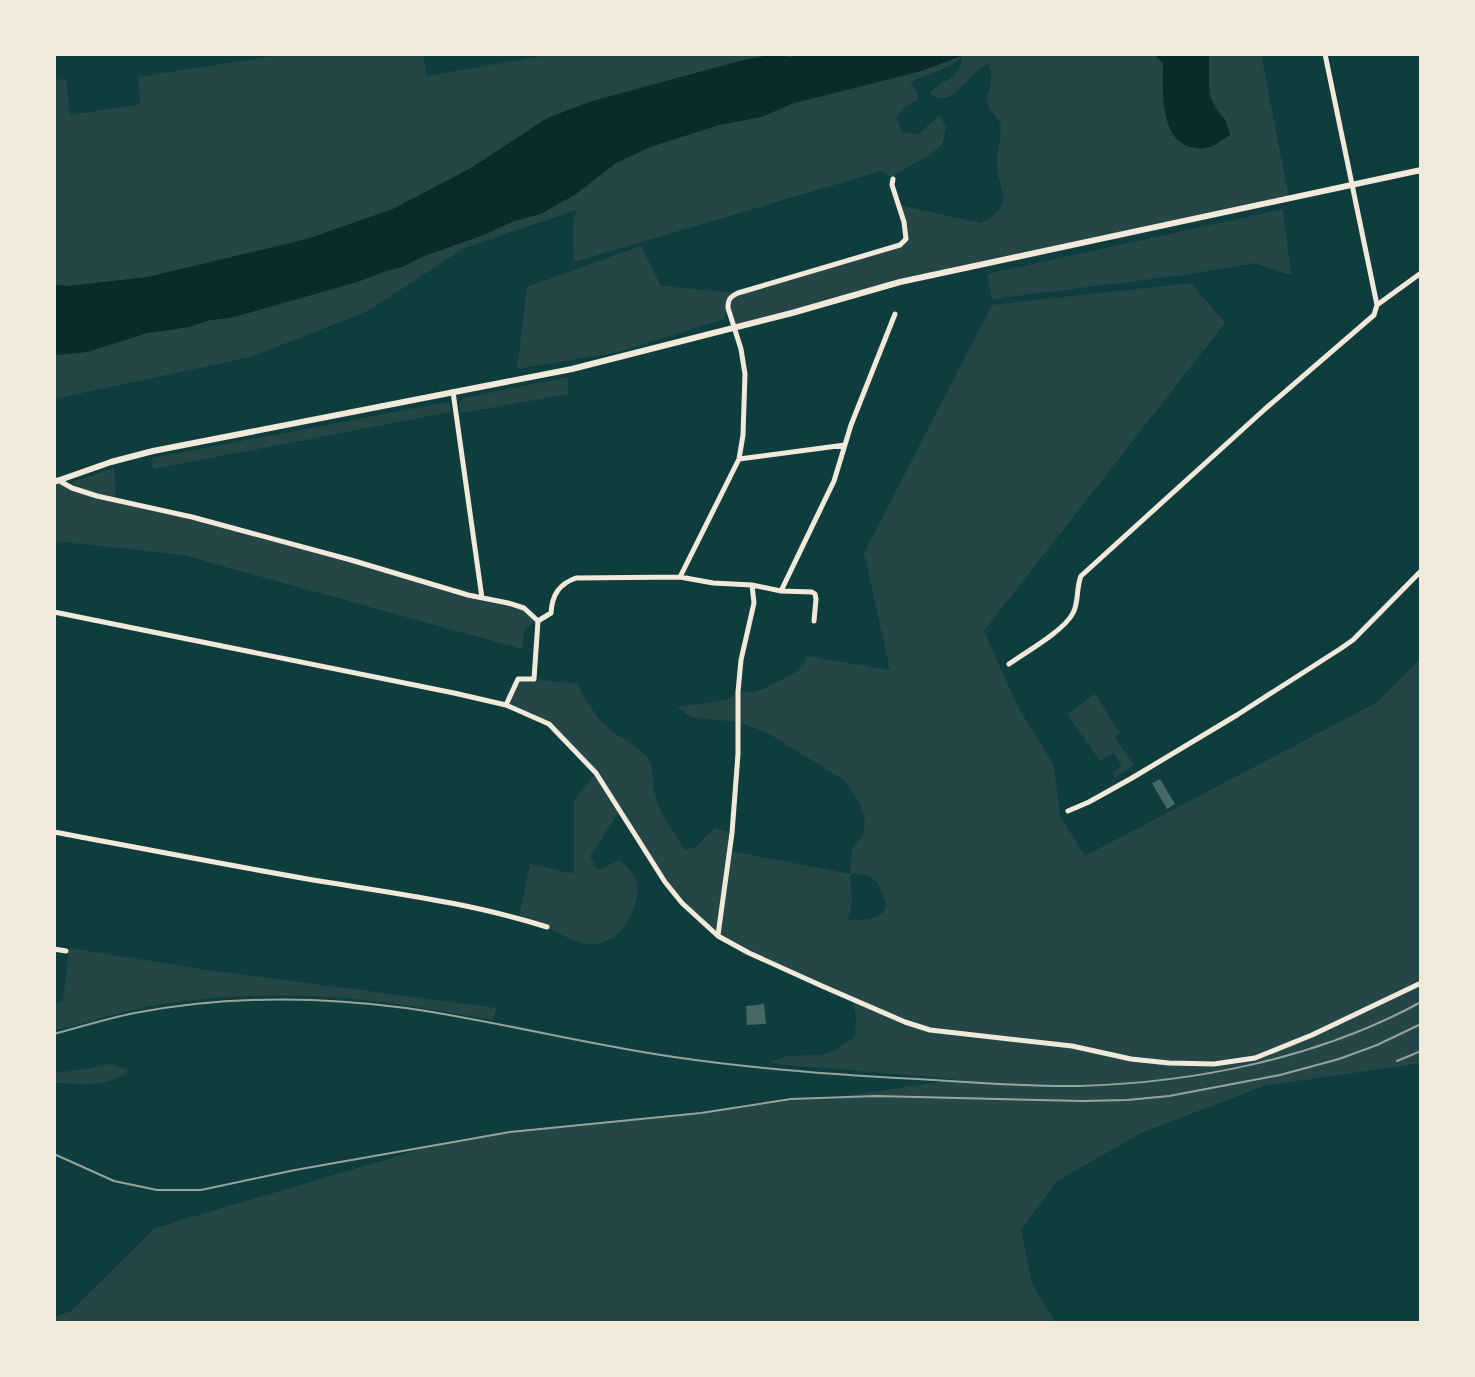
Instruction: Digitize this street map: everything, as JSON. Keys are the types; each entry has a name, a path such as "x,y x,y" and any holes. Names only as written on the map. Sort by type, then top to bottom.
{"street":[{"path":"1009,664 1066,624 1075,611 1081,576 1374,315 1377,305 1325,54"},
{"path":"56,481 153,451 572,369 900,282 1421,170"},
{"path":"680,577 739,459 745,374 728,301 731,297 900,245 906,239 893,179"},
{"path":"1377,305 1421,273"},
{"path":"781,591 834,481 895,314"},
{"path":"453,392 482,598"},
{"path":"739,459 845,445"},
{"path":"56,481 97,496 192,517 524,608 538,621"},
{"path":"1068,811 1132,778 1340,649 1353,640 1421,571"},
{"path":"538,621 551,613 554,595 560,587 576,578 680,577 781,591 806,591 815,594 814,621"},
{"path":"718,936 732,833 738,754 738,692 741,660 754,603 752,585"},
{"path":"54,612 519,709 549,724 586,761 665,882 682,903 718,936 822,986 930,1030 1072,1046 1131,1059 1214,1064 1255,1058 1312,1035 1421,983"},
{"path":"506,705 518,679 534,679 538,621"},
{"path":"54,832 446,902 547,927"},
{"path":"54,949 66,951"}],"shaded area":[{"path":"287,54 423,54 427,76 554,54 804,54 791,57 769,55 744,60 568,110 546,119 471,168 393,209 307,239 148,277 54,285 54,80 66,79 70,115 140,104 138,77"},
{"path":"804,54 967,54 921,71 794,103 761,117 719,125 650,147 616,163 576,194 540,214 514,221 357,282 230,318 147,333 87,352 54,355 54,285 148,277 307,239 393,209 471,168 546,119 568,110 744,60"},
{"path":"967,54 1154,54 1163,63 1163,96 1168,122 1214,146 1221,139 1226,121 1211,97 1208,54 1261,54 1289,198 982,264 734,328 728,309 724,319 618,352 517,369 527,287 641,246 661,286 738,293 892,249 906,239 898,205 981,223 992,216 999,210 1003,198 997,163 1001,124 986,99 991,82 989,64 976,71 948,97 930,94 954,76 962,57 943,69 910,82 917,91 918,99 896,118 902,133 919,134 939,115 946,127 942,145 895,174 893,179 881,171 574,262 573,224 576,210 464,248 368,311 251,357 54,399 54,355 87,352 147,333 230,318 357,282 514,221 540,214 573,196 616,163 650,147 719,125 761,117 794,103 906,75"},
{"path":"1154,54 1209,54 1209,95 1226,121 1230,135 1203,148 1184,145 1175,137 1166,114 1163,63"},
{"path":"1283,209 1291,275 1255,263 992,299 987,274"},
{"path":"1191,283 1225,323 984,631 1019,709 1054,765 1060,816 1085,856 1376,703 1421,658 1421,1063 1264,1086 1141,1133 1057,1181 1021,1230 1032,1284 1056,1323 54,1323 54,1317 71,1311 155,1228 425,1148 510,1132 701,1113 791,1099 838,1097 958,1079 769,1062 788,1056 821,1055 834,1051 855,1036 854,1000 718,936 682,904 621,810 590,856 598,870 620,860 636,881 635,906 625,926 609,940 588,944 519,918 530,864 574,874 574,800 596,773 549,724 506,705 518,679 577,683 600,720 648,759 657,802 684,850 696,847 714,828 732,833 731,851 850,874 852,849 862,837 865,825 859,802 845,781 768,733 738,722 691,717 677,707 727,700 738,692 766,688 796,672 804,664 806,656 890,670 864,553 992,305","holes":["850,875 870,876 878,884 887,907 875,917 848,920 852,902"]},
{"path":"568,377 568,394 461,413 459,403 464,398"},
{"path":"447,402 451,412 153,469 152,458"},
{"path":"114,468 116,500 192,517 524,608 538,621 526,628 522,649 183,555 54,541 54,482 58,480 71,488 72,482"},
{"path":"1095,694 1120,733 1115,737 1134,765 1115,778 1112,773 1122,766 1113,753 1100,761 1067,714"},
{"path":"69,948 208,970 496,1008 493,1020 362,1000 243,996 151,1006 54,1031 54,1004 63,1001"},
{"path":"111,1064 128,1070 103,1082 54,1083 54,1073"}],"building":[{"path":"1160,779 1175,804 1167,809 1152,783"},
{"path":"764,1004 766,1024 747,1025 746,1006"}],"railway":[{"path":"54,1034 125,1015 202,1003 339,1001 440,1013 640,1052 735,1065 857,1076 1078,1086 1166,1079 1255,1064 1341,1038 1421,1002"},
{"path":"54,1154 114,1181 157,1190 201,1190 510,1132 701,1113 791,1099 876,1096 1082,1101 1169,1096 1280,1075 1339,1059 1421,1024"},
{"path":"1397,1061 1421,1051"}]}
